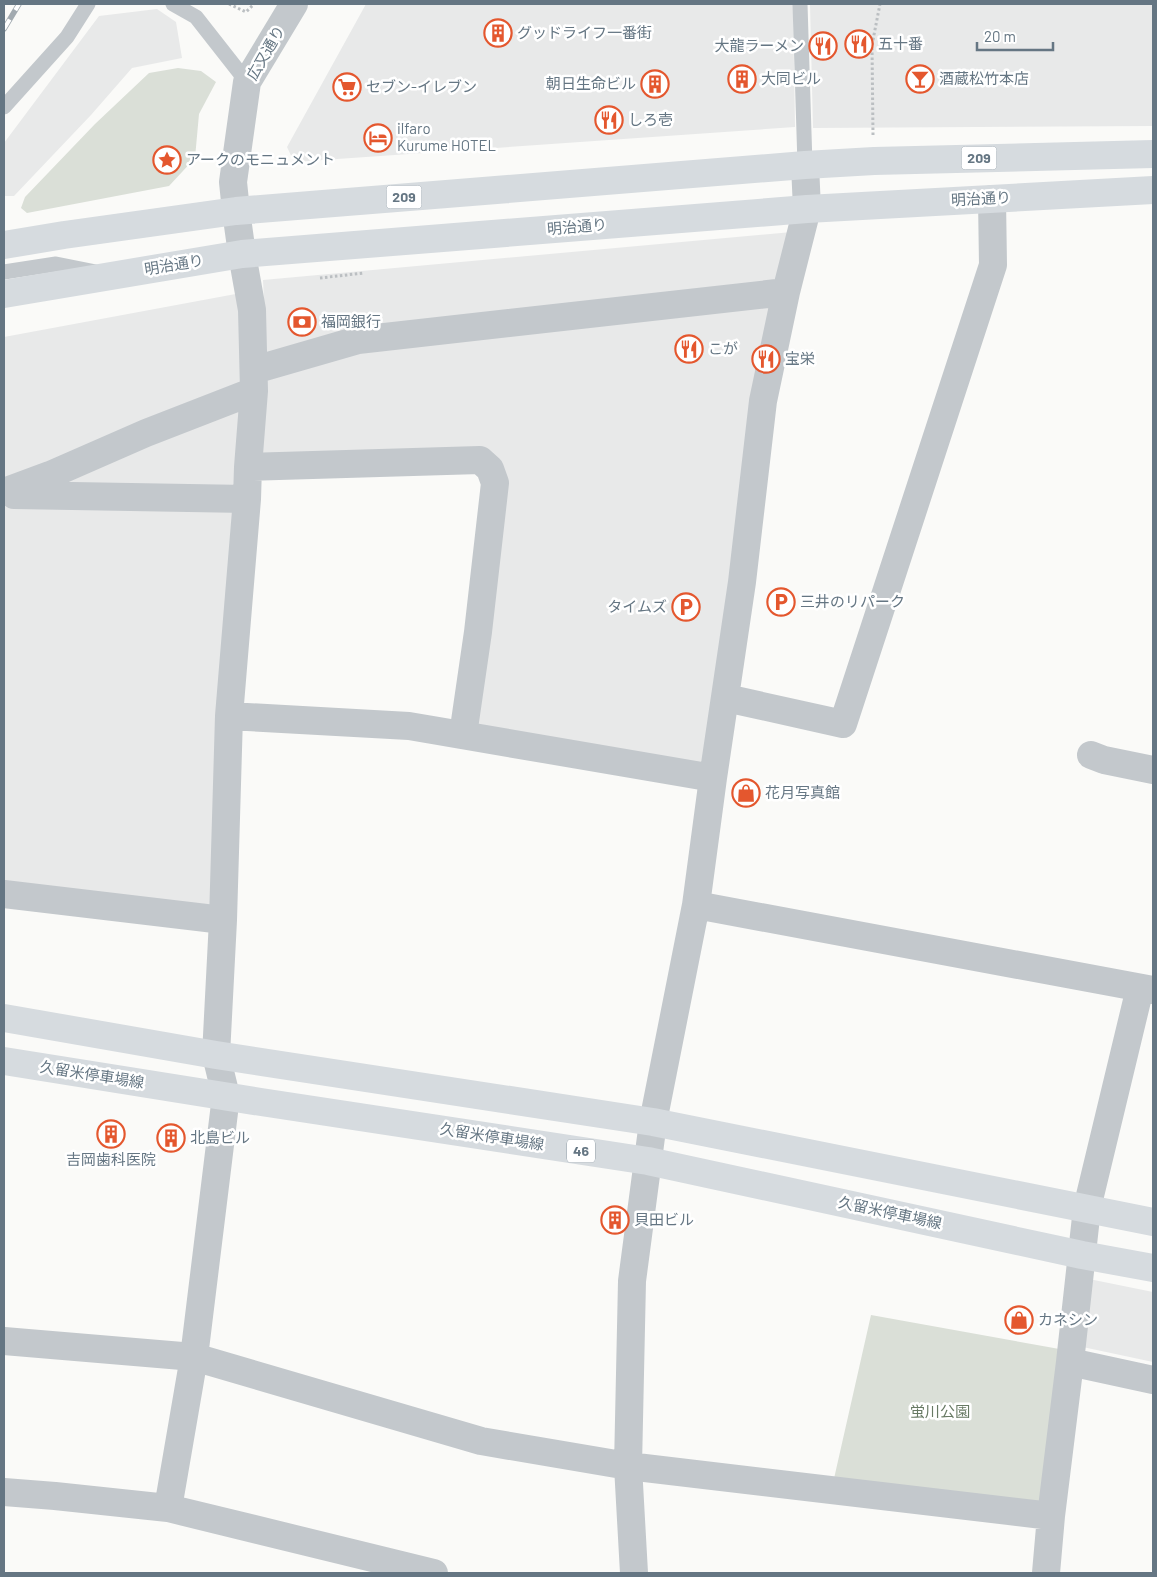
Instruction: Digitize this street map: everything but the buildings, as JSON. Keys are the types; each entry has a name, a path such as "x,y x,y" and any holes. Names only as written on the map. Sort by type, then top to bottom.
{"main road":[{"name":"209","path":"4,246 64,235 236,211 805,165 874,161 1153,154"},
{"name":"明治通り","path":"4,294 242,254 807,209 1153,190"},
{"path":"4,1018 216,1055 653,1122 1153,1222"},
{"name":"久留米停車場線","path":"4,1061 648,1161 1082,1255 1153,1268"}],"street":[{"name":"広又通り","path":"226,1096 216,1055 223,920 229,716 247,499 254,380 252,310 242,254 233,182 248,82 292,5"},
{"path":"634,1573 628,1466 632,1281 653,1122 696,905 742,582 764,401 786,292 807,209 805,165"},
{"path":"726,698 843,724 993,265 992,199"},
{"path":"4,493 146,433 254,380 358,340 786,292"},
{"path":"248,467 480,460 490,469 494,483 478,632 463,735"},
{"path":"4,493 247,499"},
{"path":"229,716 409,726 713,778"},
{"path":"1091,755 1104,760 1153,770"},
{"path":"4,894 223,920"},
{"path":"696,905 1147,989 1087,1208 1046,1573"},
{"path":"168,1508 194,1357 226,1096"},
{"path":"4,1341 194,1357 481,1441 628,1466 1051,1516"},
{"path":"1070,1362 1153,1380"},
{"path":"4,1492 168,1508 434,1573"}],"lane":[{"path":"4,108 67,37 88,4"},
{"path":"173,4 196,17 248,82"},
{"path":"800,4 805,165"},
{"path":"4,272 56,264 112,275"}],"path":[{"path":"229,4 246,12 254,4"},
{"path":"874,161 872,45 880,4"},
{"path":"320,278 365,273"}],"shaded area":[{"path":"366,4 793,4 795,127 294,162 287,147"},
{"path":"810,4 1153,4 1153,126 813,128"},
{"path":"157,9 176,22 182,58 132,68 91,115 14,196 4,196 4,143 99,16"},
{"path":"792,232 781,288 267,360 263,280"},
{"path":"241,293 248,386 4,486 4,337"},
{"path":"778,299 706,770 469,731 484,455 255,464 263,373 362,345"},
{"path":"249,399 240,494 16,493"},
{"path":"4,501 235,509 216,910 4,885"},
{"path":"1089,1279 1153,1292 1153,1362 1078,1346"}],"green space":[{"path":"178,68 201,71 216,82 199,114 195,158 169,186 27,213 21,208 25,197 95,124 149,73"},
{"name":"蛍川公園","path":"871,1315 1065,1350 1045,1507 833,1483"}],"railway":[{"path":"4,29 19,4"}],"place":[{"name":"グッドライフ一番街","path":"498,33"},
{"name":"五十番","path":"859,44"},
{"name":"大龍ラーメン","path":"823,46"},
{"name":"大同ビル","path":"742,79"},
{"name":"酒蔵松竹本店","path":"920,79"},
{"name":"朝日生命ビル","path":"655,84"},
{"name":"セブン-イレブン","path":"347,87"},
{"name":"しろ壱","path":"609,120"},
{"name":"ilfaro Kurume HOTEL","path":"378,138"},
{"name":"アークのモニュメント","path":"167,160"},
{"name":"福岡銀行","path":"302,322"},
{"name":"こが","path":"689,349"},
{"name":"宝栄","path":"766,359"},
{"name":"三井のリパーク","path":"781,602"},
{"name":"タイムズ","path":"686,607"},
{"name":"花月写真館","path":"746,793"},
{"name":"吉岡歯科医院","path":"111,1134"},
{"name":"北島ビル","path":"171,1138"},
{"name":"貝田ビル","path":"615,1220"},
{"name":"カネシン","path":"1019,1320"}]}
